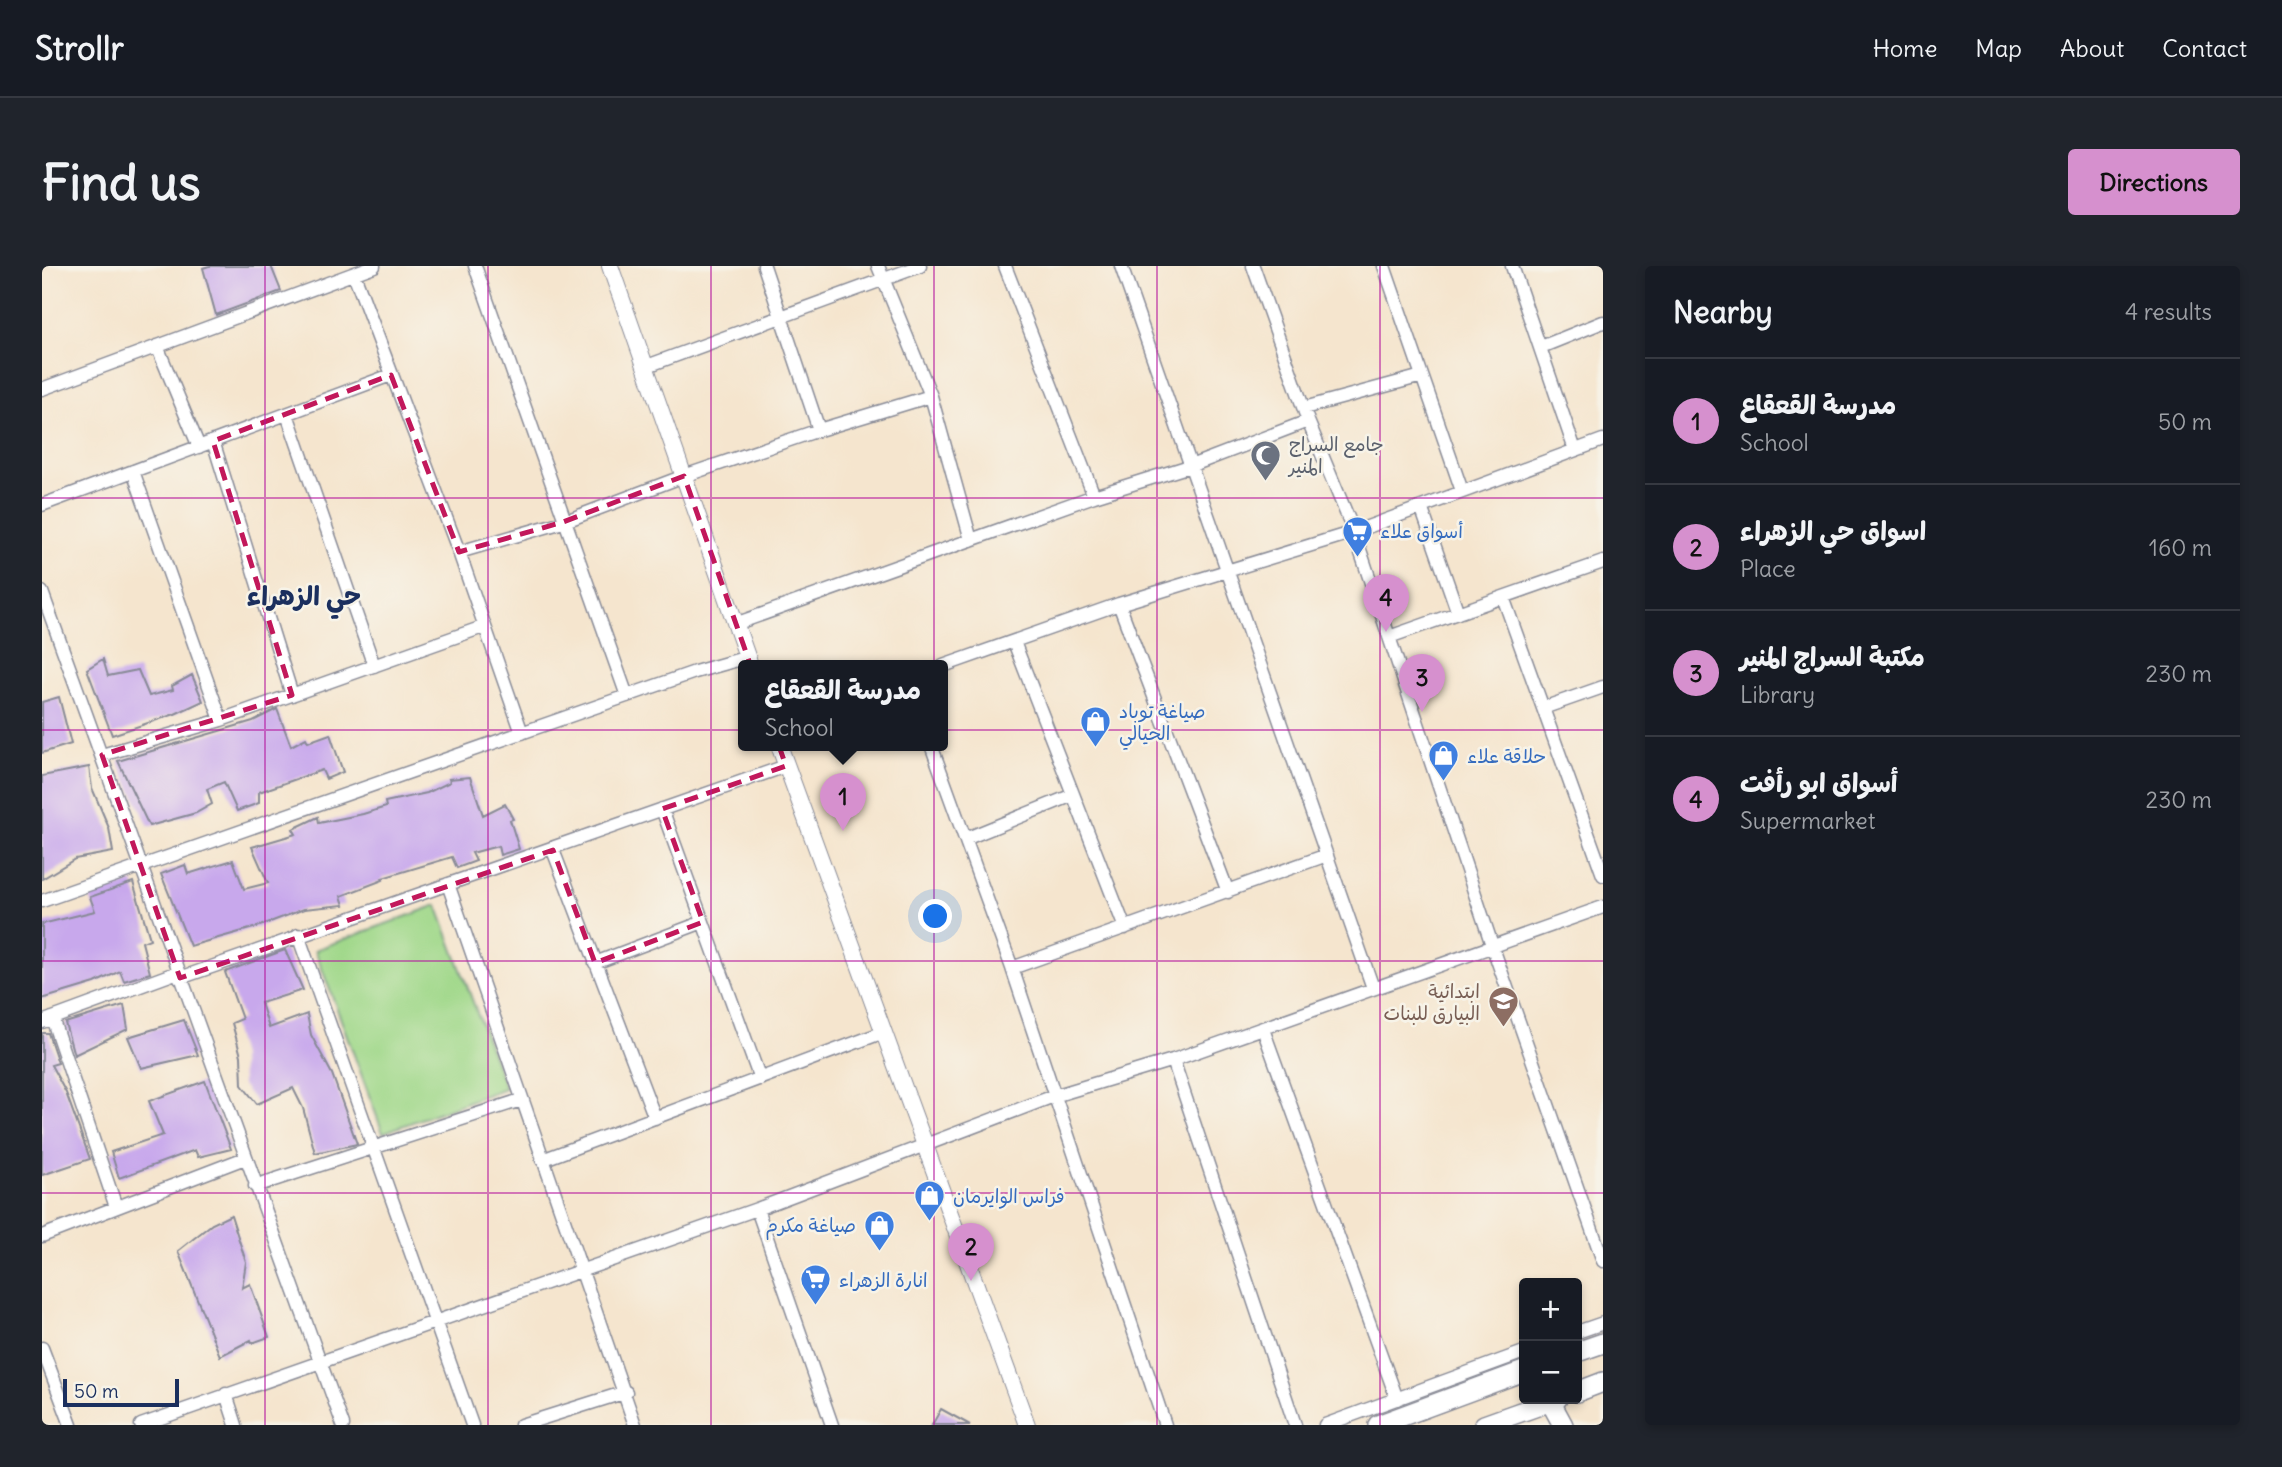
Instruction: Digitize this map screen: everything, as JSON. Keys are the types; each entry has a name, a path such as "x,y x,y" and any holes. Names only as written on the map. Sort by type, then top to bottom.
{"main road":[{"path":"1582,1350 1603,1343"},
{"path":"1378,1425 1519,1373"},
{"path":"1582,1390 1603,1382"},
{"path":"1483,1425 1543,1404"},
{"path":"1555,1404 1563,1425"}],"street":[{"path":"42,388 374,266"},
{"path":"475,266 563,522 627,696"},
{"path":"610,266 749,660"},
{"path":"764,266 819,430"},
{"path":"647,366 782,315 880,272 920,266"},
{"path":"1006,266 1094,496"},
{"path":"1121,266 1193,465 1226,570 1373,988"},
{"path":"1254,266 1306,414 1354,532 1493,948 1598,1232 1603,1261"},
{"path":"1384,266 1462,491"},
{"path":"1512,266 1575,450"},
{"path":"880,272 932,396 971,540"},
{"path":"354,274 459,552 522,733"},
{"path":"1541,347 1603,321"},
{"path":"157,346 199,447"},
{"path":"42,505 391,375"},
{"path":"735,624 1094,496 1193,465 1306,414 1422,376"},
{"path":"459,552 563,522 684,476 819,430 932,396"},
{"path":"287,414 374,666"},
{"path":"948,664 1119,604 1354,532 1603,440"},
{"path":"213,442 292,695"},
{"path":"133,471 221,720"},
{"path":"1421,507 1458,613"},
{"path":"1389,637 1603,562"},
{"path":"42,592 244,1158 343,1425"},
{"path":"1503,597 1603,875"},
{"path":"1119,604 1228,892"},
{"path":"102,755 221,720 483,627"},
{"path":"1014,642 1125,928"},
{"path":"42,901 627,696 738,664"},
{"path":"1543,708 1603,687"},
{"path":"781,751 1027,1425"},
{"path":"933,751 1012,968 1165,1425"},
{"path":"116,1207 47,1020 552,850 786,766"},
{"path":"965,839 1073,795"},
{"path":"662,809 760,1079"},
{"path":"552,850 655,1118"},
{"path":"1012,968 1327,855"},
{"path":"448,884 542,1160 626,1392 635,1425"},
{"path":"141,1425 757,1209 1054,1097 1173,1060 1603,907"},
{"path":"595,963 703,922"},
{"path":"298,936 472,1425"},
{"path":"1263,1028 1396,1399"},
{"path":"542,1160 884,1032"},
{"path":"1173,1060 1295,1425"},
{"path":"255,1186 521,1100"},
{"path":"42,1236 244,1158"},
{"path":"757,1209 832,1425"},
{"path":"1582,1330 1603,1323"},
{"path":"42,1348 71,1425"},
{"path":"1325,1425 1519,1354"},
{"path":"521,1425 626,1392"},
{"path":"226,1394 236,1425"}],"highlighted area":[{"path":"391,375 459,552 563,522 684,476 786,766 662,809 703,922 595,963 553,850 180,978 102,755 292,695 213,441"}],"green space":[{"path":"437,905 505,1088 383,1133 315,950"}],"building":[{"path":"271,266 281,291 216,315 203,268"},
{"path":"103,659 108,676 138,670 149,696 173,690 172,686 192,675 203,701 175,714 112,735 87,669"},
{"path":"59,697 71,744 42,753 42,702"},
{"path":"277,709 291,746 306,738 308,742 330,734 343,772 326,779 322,770 259,792 259,803 237,811 224,782 207,789 212,804 196,813 149,826 118,761 253,721"},
{"path":"89,767 92,788 109,828 113,852 75,859 42,879 42,776"},
{"path":"470,777 483,815 505,804 513,819 510,820 519,849 500,855 498,846 472,853 476,861 457,868 452,857 382,878 383,880 341,896 344,905 304,909 257,927 190,946 161,874 185,865 188,874 233,860 244,889 268,883 252,847 296,834 293,829 318,817 319,823 363,814 386,807 385,802 427,793 450,782 449,779"},
{"path":"133,882 150,939 142,942 150,973 124,981 120,971 95,983 42,999 42,924 95,911 90,897"},
{"path":"285,950 303,990 261,1003 269,1028 307,1014 311,1035 332,1074 357,1144 315,1153 303,1108 293,1088 257,1104 242,1085 241,1056 232,1023 242,1019 225,972"},
{"path":"124,1005 128,1029 74,1055 65,1023"},
{"path":"184,1020 198,1055 141,1068 128,1037"},
{"path":"42,1033 48,1033 58,1063 51,1065 66,1093 90,1159 42,1175"},
{"path":"205,1081 231,1149 198,1157 195,1150 119,1178 111,1152 163,1135 149,1101"},
{"path":"231,1215 246,1262 242,1288 250,1284 269,1337 252,1343 251,1340 220,1356 178,1251 212,1224"},
{"path":"941,1409 970,1425 932,1425"}],"place":[{"name":"جامع السراج المنير","path":"1266,482"},
{"name":"أسواق علاء","path":"1357,558"},
{"name":"أسواق ابو رأفت","path":"1386,632"},
{"name":"مكتبة السراج المنير","path":"1422,712"},
{"name":"صياغة توباد الحيالي","path":"1096,749"},
{"name":"حلاقة علاء","path":"1444,783"},
{"name":"مدرسة القعقاع","path":"843,831"},
{"name":"ابتدائية البيارق للبنات","path":"1503,1029"},
{"name":"فراس الوايرمان","path":"930,1223"},
{"name":"صياغة مكرم","path":"879,1252"},
{"name":"اسواق حي الزهراء","path":"971,1281"},
{"name":"انارة الزهراء","path":"816,1307"}],"district":[{"name":"حي الزهراء","path":"304,596"}]}
